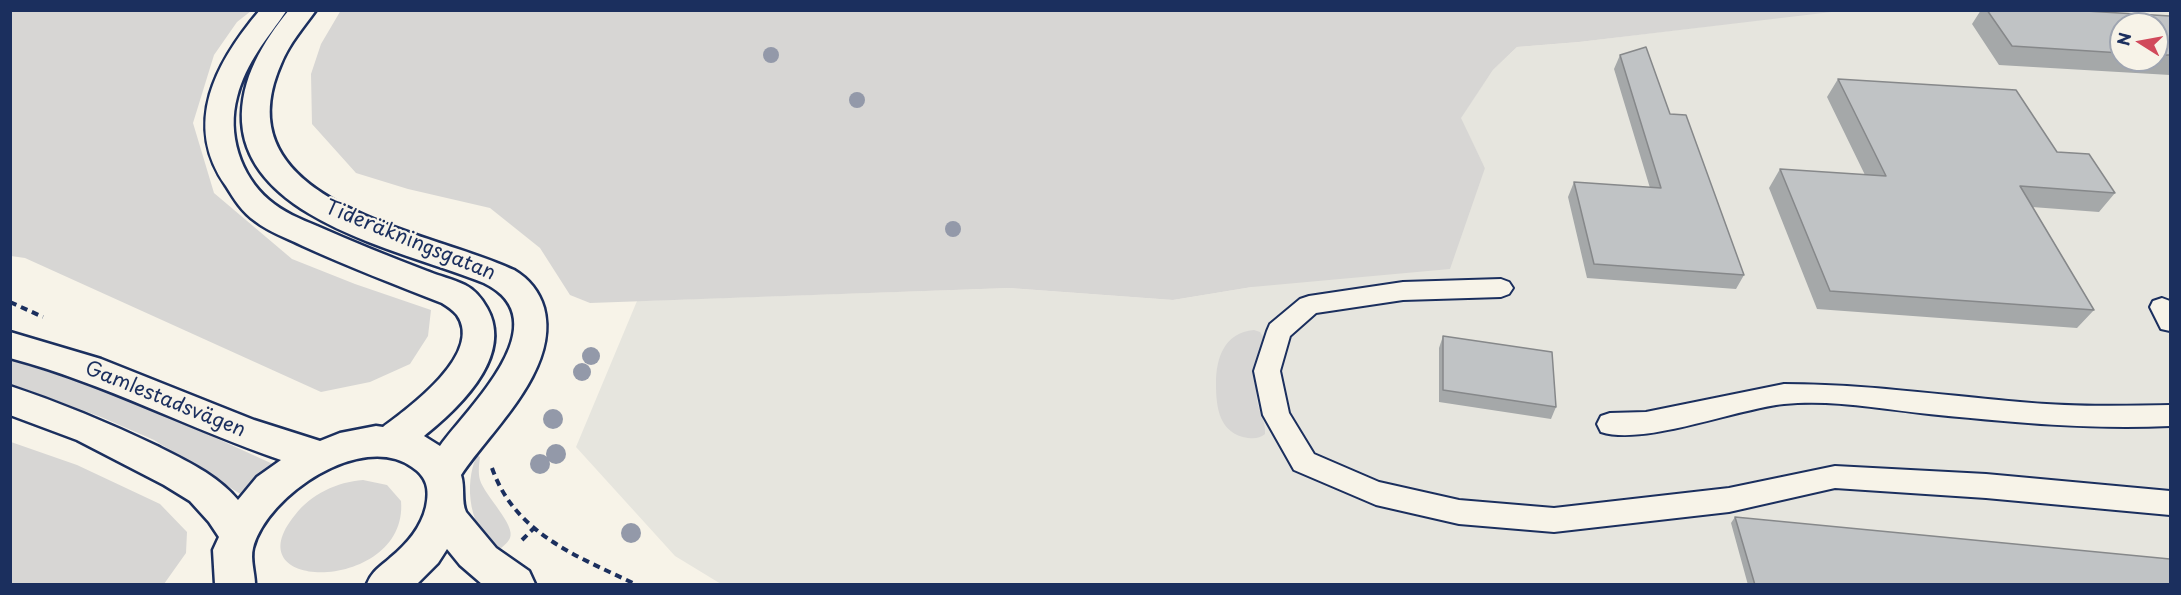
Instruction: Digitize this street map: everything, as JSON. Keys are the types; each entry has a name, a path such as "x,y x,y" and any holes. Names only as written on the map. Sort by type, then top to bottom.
{"street":[{"name":"Tideräkningsgatan","path":"274,10 248,42 227,79 221,102 219,135 227,169 260,210 281,222 341,251 454,294 474,314 479,330 477,348 449,391 422,417 390,442"},
{"name":"Tideräkningsgatan","path":"303,10 272,53 255,97 255,119 259,141 274,168 297,192 317,203 349,219 500,277 522,294 531,328 520,367 442,473"},
{"name":"Gamlestadsvägen","path":"10,345 114,378 220,424 279,446 320,456"},
{"path":"10,400 90,430 177,474 203,490 223,510 237,532"},
{"path":"227,581 237,532 251,509 270,489 293,470 320,456 356,444 390,442 409,446 425,454 442,473 446,491 441,522 429,545 410,566 387,585"},
{"path":"444,511 463,544 492,570 515,585"}],"lane":[{"path":"1502,288 1404,291 1309,305 1279,331 1268,371 1276,415 1304,462 1376,493 1459,512 1554,520 1729,500 1835,477 1986,486 2170,503"},
{"path":"1610,424 1646,423 1784,394 1839,394 2034,414 2092,417 2170,416"}],"shaded area":[{"path":"341,10 1840,11 1579,42 1517,47 1493,70 1461,118 1485,168 1450,269 1252,287 1173,300 1009,288 590,303 570,295 540,248 490,208 408,189 356,173 312,124 311,74 321,44"},
{"path":"1840,10 2170,11 2170,584 721,584 675,556 576,447 637,301 1009,288 1173,300 1252,287 1485,168 1460,118 1493,70 1517,47 1579,42"},
{"path":"10,11 251,11 237,22 214,55 193,123 214,193 292,259 431,310 428,336 410,364 370,382 321,392 25,258 11,256"},
{"path":"1254,330 1260,332 1267,343 1256,386 1265,434 1248,438 1231,431 1221,418 1217,402 1216,374 1220,356 1229,342 1235,336"},
{"path":"11,360 126,397 275,465 242,495 154,440 101,417 11,384"},
{"path":"11,442 77,465 160,504 187,532 186,553 164,584 11,584"},
{"path":"477,455 480,457 479,471 483,487 511,532 508,542 497,551 481,531 472,506 470,480"},
{"path":"363,480 387,485 401,501 396,531 379,553 354,567 326,572 302,570 285,559 281,541 301,508 325,490 344,483"}],"building":[{"path":"1987,10 2109,12 2109,52 2012,46"},
{"path":"2169,16 2170,16 2169,55"},
{"path":"1646,47 1670,114 1686,115 1744,275 1594,264 1574,182 1661,188 1620,55"},
{"path":"1838,79 2016,90 2057,152 2089,154 2115,193 2020,186 2094,310 1830,291 1780,169 1886,176"},
{"path":"1443,336 1552,352 1556,407 1443,390"},
{"path":"1735,517 2170,559 2170,585 1755,585"}]}
